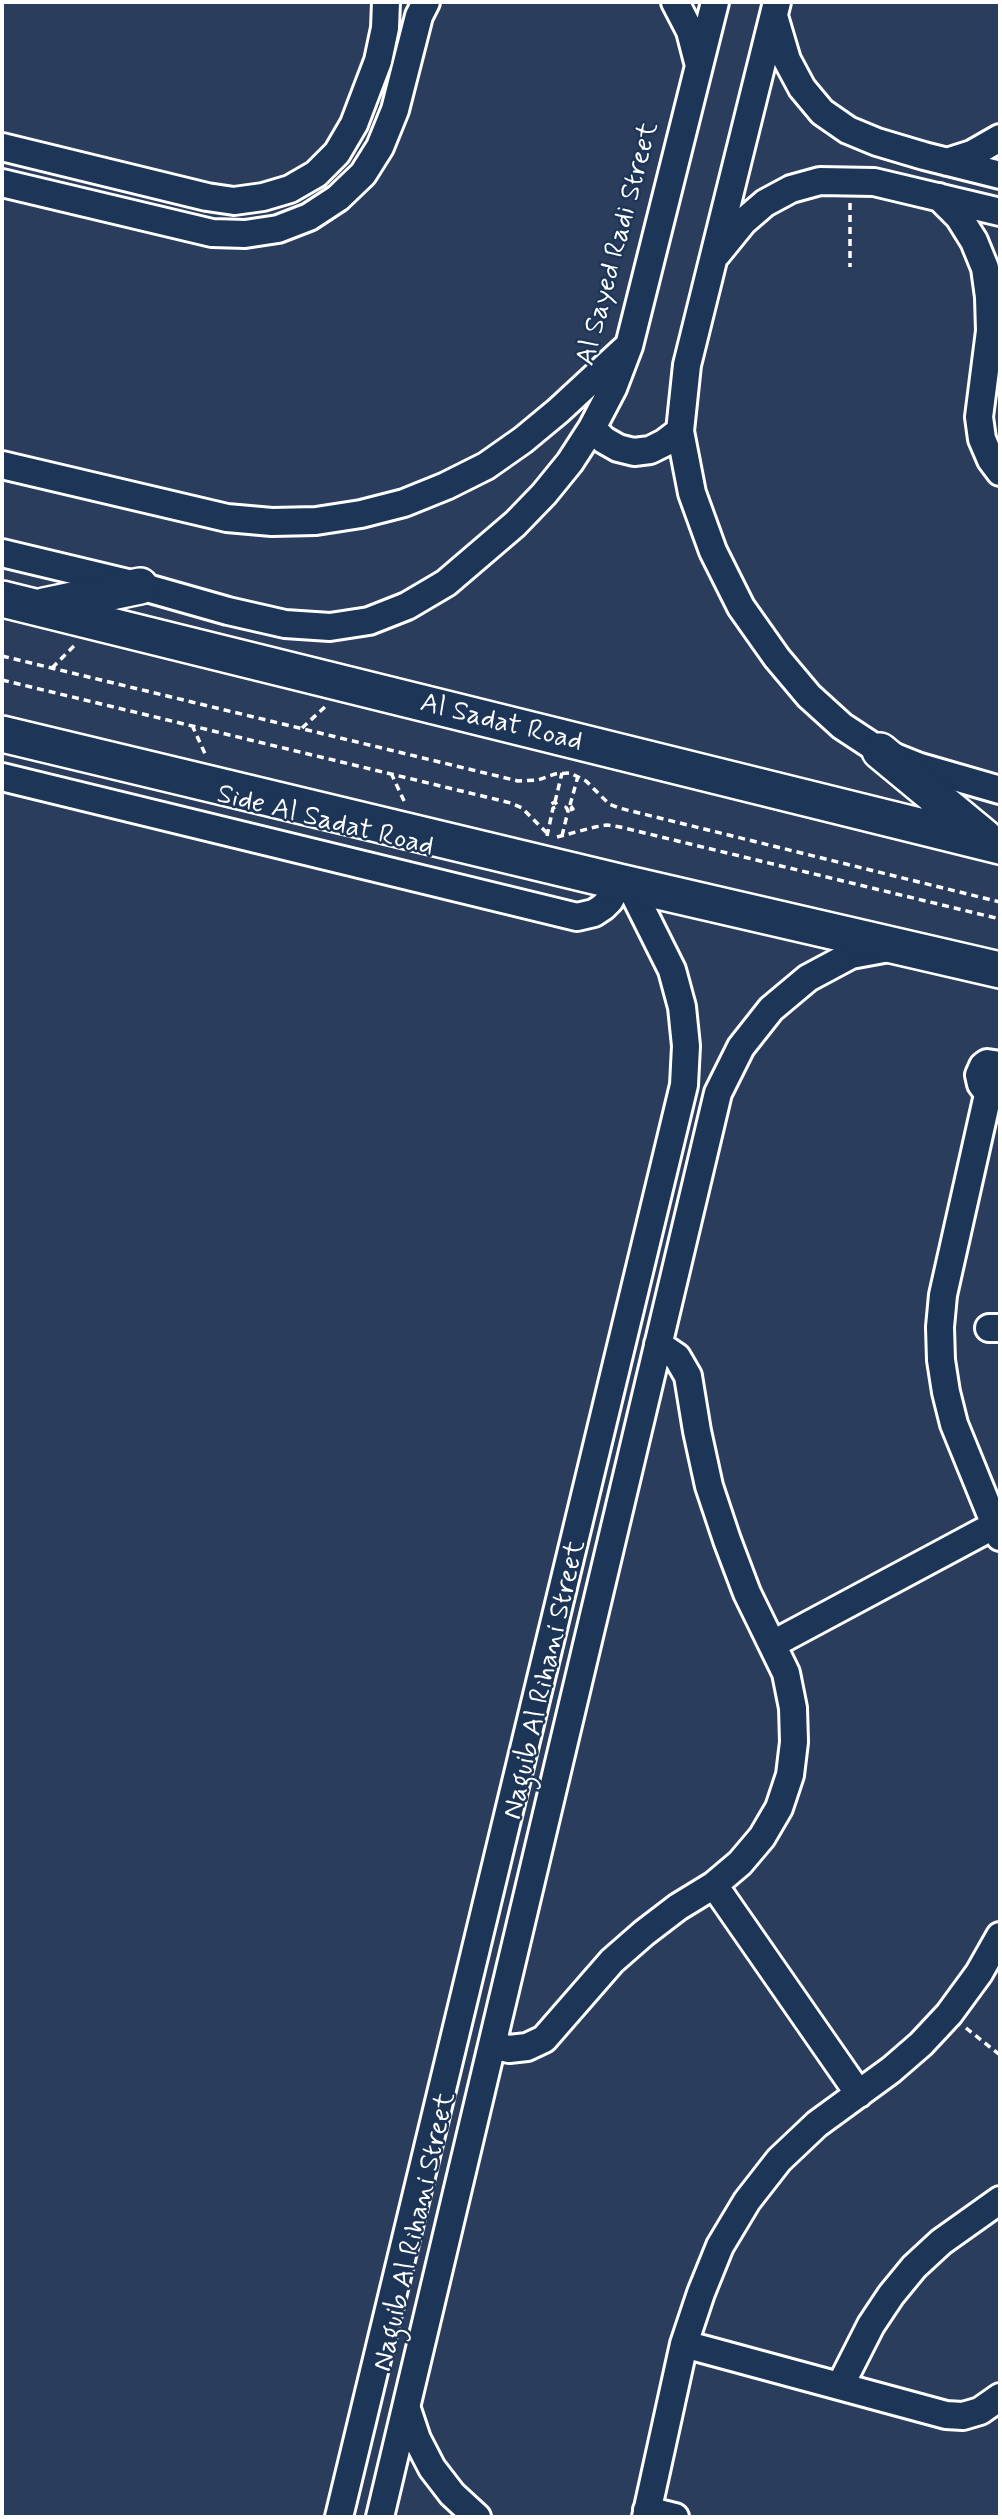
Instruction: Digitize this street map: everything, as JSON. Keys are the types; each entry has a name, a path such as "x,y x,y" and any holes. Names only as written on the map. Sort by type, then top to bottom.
{"main road":[{"path":"36,608 140,586"},
{"name":"Al Sadat Road","path":"2,599 996,845"},
{"path":"2,734 1000,970"},
{"path":"880,751 996,845"}],"street":[{"path":"2,147 207,197 234,201 263,197 290,189 316,174 337,153 354,124 378,61 387,2"},
{"path":"2,183 212,233 245,234 278,229 309,217 338,198 363,174 380,147 394,110 419,16 426,2"},
{"path":"675,2 690,30 699,66"},
{"name":"Al Sayed Radi Street","path":"140,586 285,624 330,627 369,621 407,606 446,583 544,494 570,463 592,428 613,388 629,346 715,2"},
{"path":"775,7 787,60 802,88 822,112 848,130 935,159 1000,175"},
{"path":"775,7 687,365 680,431 691,493 713,551 741,607 777,658 809,696 842,726 880,751 920,767 1000,790"},
{"path":"935,159 972,154 1000,138"},
{"path":"927,194 935,159"},
{"path":"712,260 743,222 765,203 801,186 820,181 874,182 1000,212"},
{"path":"927,194 959,217 974,241 985,268 995,320 979,417 982,439 991,460 1000,472"},
{"path":"2,465 227,518 272,522 361,514 404,503 486,466 558,411 629,346"},
{"path":"592,428 611,444 634,452 657,447 680,431"},
{"path":"2,553 140,586"},
{"name":"Side Al Sadat Road","path":"2,777 578,917 594,913 603,907 624,883"},
{"name":"Naguib Al Rihani Street","path":"339,2517 684,1085 687,1046 682,1007 672,970 624,883"},
{"name":"Naguib Al Rihani Street","path":"380,2517 718,1093 741,1047 771,1009 808,978 851,955 896,946"},
{"path":"773,1644 998,1531 954,1424 941,1360 940,1327 943,1295 997,1071"},
{"path":"684,1085 718,1093"},
{"path":"492,2045 509,2049 527,2047 544,2039 612,1961 643,1933 714,1885 740,1863 762,1837 779,1808 790,1776 794,1742 793,1708 786,1673 747,1593 726,1541 707,1475 688,1376 677,1357 658,1344"},
{"path":"714,1885 859,2094"},
{"path":"675,2517 646,2514 684,2343 720,2246 747,2201 779,2160 817,2124 911,2052 948,2014 979,1973 1000,1936"},
{"path":"477,1945 513,1954"},
{"path":"840,2386 871,2325 914,2267 941,2242 1000,2200"},
{"path":"684,2343 946,2415 963,2416 980,2412 1000,2397"},
{"path":"407,2408 417,2439 432,2468 452,2494 477,2517"}],"path":[{"path":"850,180 850,267"},
{"path":"52,668 76,643"},
{"path":"2,656 519,781 538,780 562,773 578,776 600,797 619,808 1000,902"},
{"path":"2,680 511,803 531,815 547,834 562,837 595,827 620,827 1000,919"},
{"path":"302,728 327,705"},
{"path":"192,725 208,761"},
{"path":"545,841 553,808 558,806 555,802 565,763"},
{"path":"560,845 568,811 573,809 570,805 580,767"},
{"path":"391,773 408,808"},
{"path":"948,2014 1000,2055"}]}
